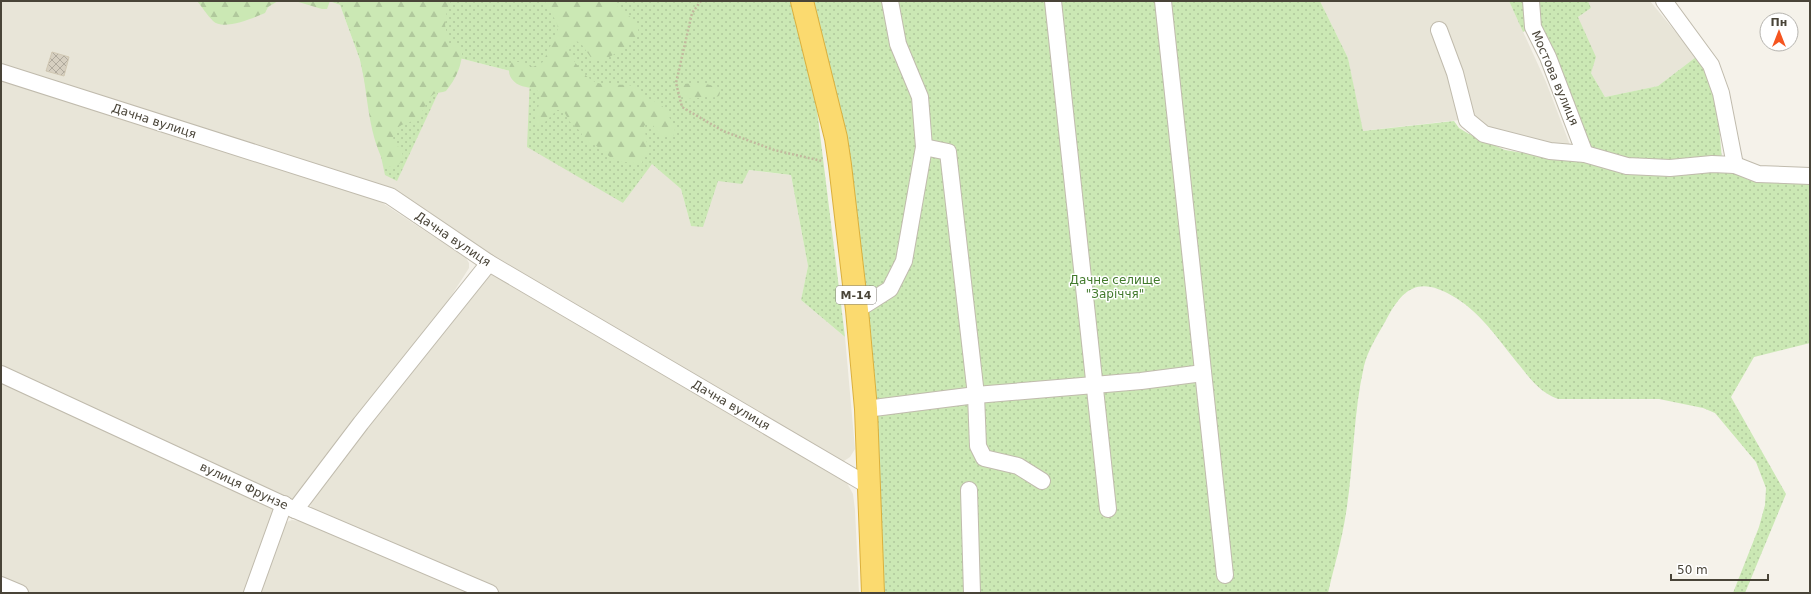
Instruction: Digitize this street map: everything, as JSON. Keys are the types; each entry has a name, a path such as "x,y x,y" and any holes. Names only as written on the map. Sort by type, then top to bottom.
{"highway":[{"name":"М-14","path":"802,1 836,138 858,310 866,409 873,593"}],"street":[{"path":"858,310 890,289 904,260 924,147 920,98 898,44 890,1"},
{"path":"1053,1 1108,509"},
{"path":"1163,1 1225,575"},
{"name":"Мостова вулиця","path":"1532,1 1533,27 1548,57 1585,154"},
{"path":"1664,1 1712,65 1721,93 1735,165"},
{"path":"1440,30 1455,73 1467,120 1484,134 1550,151 1585,154 1634,166 1670,168 1712,164 1735,165 1758,174 1810,176"},
{"name":"Дачна вулиця","path":"1,72 390,196 489,263 869,486"},
{"path":"924,147 948,152 976,395 978,446 984,458 1018,466 1042,481"},
{"path":"252,593 290,507 361,423 489,263"},
{"path":"866,409 976,395 1094,385 1203,373"},
{"name":"вулиця Фрунзе","path":"1,374 290,507 490,593"},
{"path":"969,490 972,593"},
{"path":"1,585 20,593"}],"path":[{"path":"701,1 692,13 676,83 682,107 723,131 774,150 840,165"}],"shaded area":[{"path":"1,1 329,1 340,5 360,60 397,180 455,57 530,76 623,203 652,163 681,189 691,226 718,181 748,170 791,175 808,266 801,300 845,337 855,449 850,457 838,465 391,199 1,70"},
{"path":"1320,1 1509,1 1546,82 1572,150 1463,126 1459,120 1362,131 1348,58"},
{"path":"1588,1 1650,1 1696,57 1658,86 1605,97 1591,73 1578,17 1591,8"},
{"path":"1,81 372,196 466,258 469,263 469,268 427,334 293,502 1,370"},
{"path":"486,271 847,483 853,494 855,510 859,593 498,593 314,512 310,505 310,499"},
{"path":"1,379 272,504 275,512 248,593 1,593"},
{"path":"292,520 308,522 473,593 256,593 284,523"}],"green space":[{"path":"197,1 278,1 268,7 265,13 238,23 224,25 213,21"},
{"path":"295,1 330,1 327,9 322,9"},
{"path":"329,1 791,1 817,110 845,337 801,300 808,266 791,175 749,170 742,184 718,181 703,227 691,226 681,189 652,164 623,203 527,147 530,76 455,57 397,181 385,175 360,60 340,5"},
{"path":"344,1 451,1 447,9 445,25 449,43 458,45 462,48 460,65 456,76 446,91 435,93 431,96 418,117 411,122 400,126 395,132 393,138 402,152 403,158 395,167 386,166 374,138 361,62 355,41 344,13"},
{"path":"545,1 614,1 620,10 634,20 638,26 638,33 629,44 603,61 592,59 582,45 576,41 568,44 566,49 588,78 598,83 626,85 637,88 648,100 659,102 667,112 675,130 673,136 662,137 652,124 646,124 644,126 648,149 642,163 616,160 596,146 586,142 580,131 570,122 563,110 557,110 542,125 536,123 540,100 538,92 535,88 517,84 511,78 509,70 512,62 519,62 533,67 543,62 558,29 558,25"},
{"name":"Дачне селище \"Заріччя\"","path":"812,1 882,1 893,44 914,91 918,104 918,139 908,189 918,190 925,140 924,102 915,74 900,41 891,1 1320,1 1348,58 1363,131 1454,121 1459,128 1469,134 1505,150 1523,153 1555,154 1604,168 1648,173 1686,169 1720,169 1729,171 1749,180 1810,182 1810,343 1754,357 1731,397 1786,494 1745,593 1733,593 1759,527 1765,505 1766,488 1756,462 1715,413 1703,408 1659,399 1558,399 1541,390 1532,381 1490,329 1474,312 1456,298 1443,291 1432,287 1422,286 1413,288 1398,300 1370,349 1364,366 1360,384 1349,495 1340,543 1328,593 879,593 875,471 862,288 847,167 836,107"},
{"path":"1509,1 1588,1 1591,8 1578,17 1596,57 1591,73 1605,97 1658,86 1696,57 1710,78 1718,114 1722,160 1720,162 1587,158 1549,81 1527,30 1523,32"},
{"path":"702,83 718,87 720,93 719,96 688,99 679,92 678,86 680,84"}],"building":[{"path":"52,52 69,57 64,76 46,71"}]}
